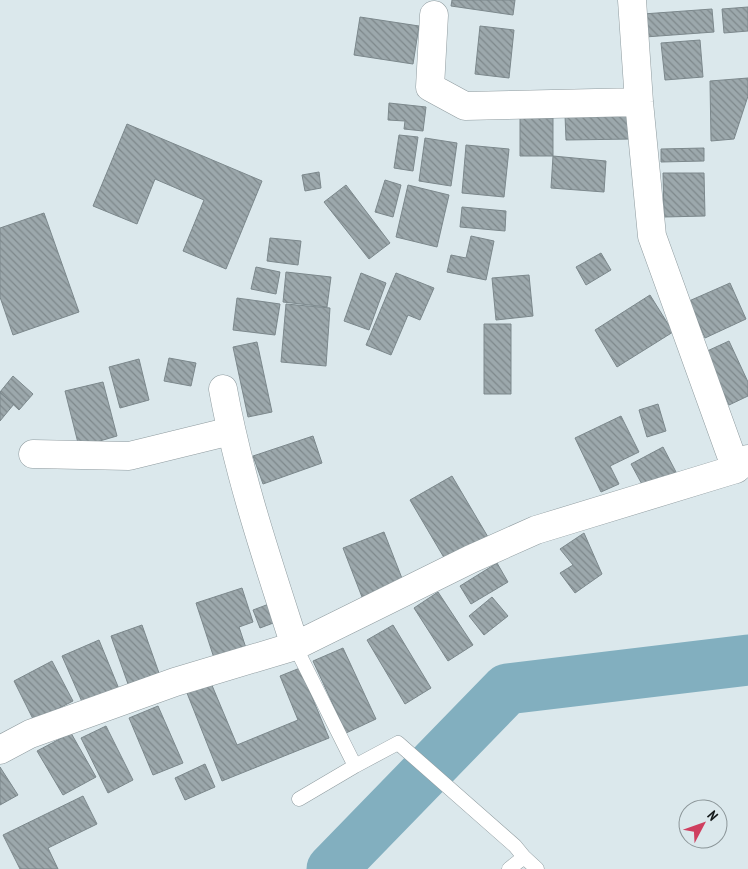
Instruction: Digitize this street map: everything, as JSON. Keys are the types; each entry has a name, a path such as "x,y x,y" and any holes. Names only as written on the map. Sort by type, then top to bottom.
{"street":[{"path":"0,750 30,734 175,682 296,646 471,559 536,530 742,464 652,236 639,102 632,0"},
{"path":"434,14 430,87 465,106 639,102"},
{"path":"223,390 231,431 263,547 296,646"},
{"path":"33,454 129,456 231,431"}],"lane":[{"path":"296,646 355,766"},
{"path":"299,799 398,743 537,869"},
{"path":"509,869 519,852"}],"building":[{"path":"452,0 515,0 513,15 451,6"},
{"path":"748,7 748,31 724,33 722,9"},
{"path":"712,9 714,32 645,37 643,14"},
{"path":"360,17 419,26 413,64 354,55"},
{"path":"480,26 514,30 509,78 475,74"},
{"path":"700,40 703,77 665,80 661,43"},
{"path":"748,78 748,96 734,139 711,141 710,81"},
{"path":"389,103 426,107 423,131 404,129 405,121 388,120"},
{"path":"633,113 633,139 566,140 565,115"},
{"path":"520,118 553,118 553,156 520,156"},
{"path":"127,124 262,181 226,269 183,251 204,200 155,179 137,224 93,206"},
{"path":"399,135 418,137 413,171 394,168"},
{"path":"425,138 457,143 451,186 419,181"},
{"path":"466,145 509,149 504,197 462,193"},
{"path":"704,148 704,161 661,162 661,149"},
{"path":"553,156 606,161 604,192 551,188"},
{"path":"319,172 321,188 305,191 302,175"},
{"path":"663,173 704,173 705,216 664,217"},
{"path":"385,180 401,185 393,217 375,212"},
{"path":"346,185 390,243 369,259 324,202"},
{"path":"408,185 449,195 437,247 396,237"},
{"path":"462,207 506,211 505,231 460,227"},
{"path":"44,213 79,312 13,335 0,297 0,228"},
{"path":"471,236 494,241 486,280 447,272 451,255 466,258"},
{"path":"270,238 301,241 298,265 267,261"},
{"path":"601,253 611,270 586,285 576,267"},
{"path":"256,267 280,272 276,294 251,289"},
{"path":"286,272 331,277 327,307 283,302"},
{"path":"361,273 386,283 369,330 344,321"},
{"path":"396,273 434,288 420,320 408,315 391,355 366,345"},
{"path":"529,275 533,316 496,320 492,278"},
{"path":"730,283 746,319 705,338 689,301"},
{"path":"650,295 673,332 617,367 595,330"},
{"path":"237,298 280,304 275,335 233,330"},
{"path":"286,304 330,308 326,366 281,362"},
{"path":"484,324 511,324 511,394 484,394"},
{"path":"729,341 748,382 748,396 729,405 705,352"},
{"path":"257,342 272,412 248,417 233,347"},
{"path":"169,358 196,363 191,386 164,381"},
{"path":"139,359 149,400 120,408 109,367"},
{"path":"13,376 33,394 19,410 0,392"},
{"path":"103,382 117,436 79,447 65,391"},
{"path":"0,393 14,404 0,421"},
{"path":"658,404 666,431 647,437 639,410"},
{"path":"621,416 639,452 610,466 619,484 601,492 575,438"},
{"path":"313,436 322,463 263,484 253,456"},
{"path":"663,447 676,472 644,488 631,464"},
{"path":"452,476 488,537 446,561 410,500"},
{"path":"384,532 403,581 362,597 343,548"},
{"path":"584,533 602,574 575,593 560,573 573,565 560,549"},
{"path":"497,563 508,582 471,604 460,586"},
{"path":"242,588 253,622 239,627 247,651 215,661 196,603"},
{"path":"438,592 473,645 448,661 414,608"},
{"path":"492,597 508,616 484,635 469,616"},
{"path":"269,604 276,622 260,628 253,610"},
{"path":"142,625 159,673 128,684 111,636"},
{"path":"393,625 431,688 405,704 367,640"},
{"path":"99,640 119,689 83,704 62,656"},
{"path":"343,648 376,719 346,733 313,661"},
{"path":"52,661 73,701 34,721 14,681"},
{"path":"300,668 329,738 222,781 187,693 211,683 237,745 298,720 280,676"},
{"path":"158,706 183,763 153,775 129,718"},
{"path":"106,726 133,780 108,793 81,738"},
{"path":"71,733 96,777 63,795 37,751"},
{"path":"205,764 215,787 185,800 175,778"},
{"path":"0,767 18,795 0,805"},
{"path":"83,796 97,824 48,848 58,869 20,869 3,835"}],"waterway":[{"path":"332,869 507,689 748,660"}]}
